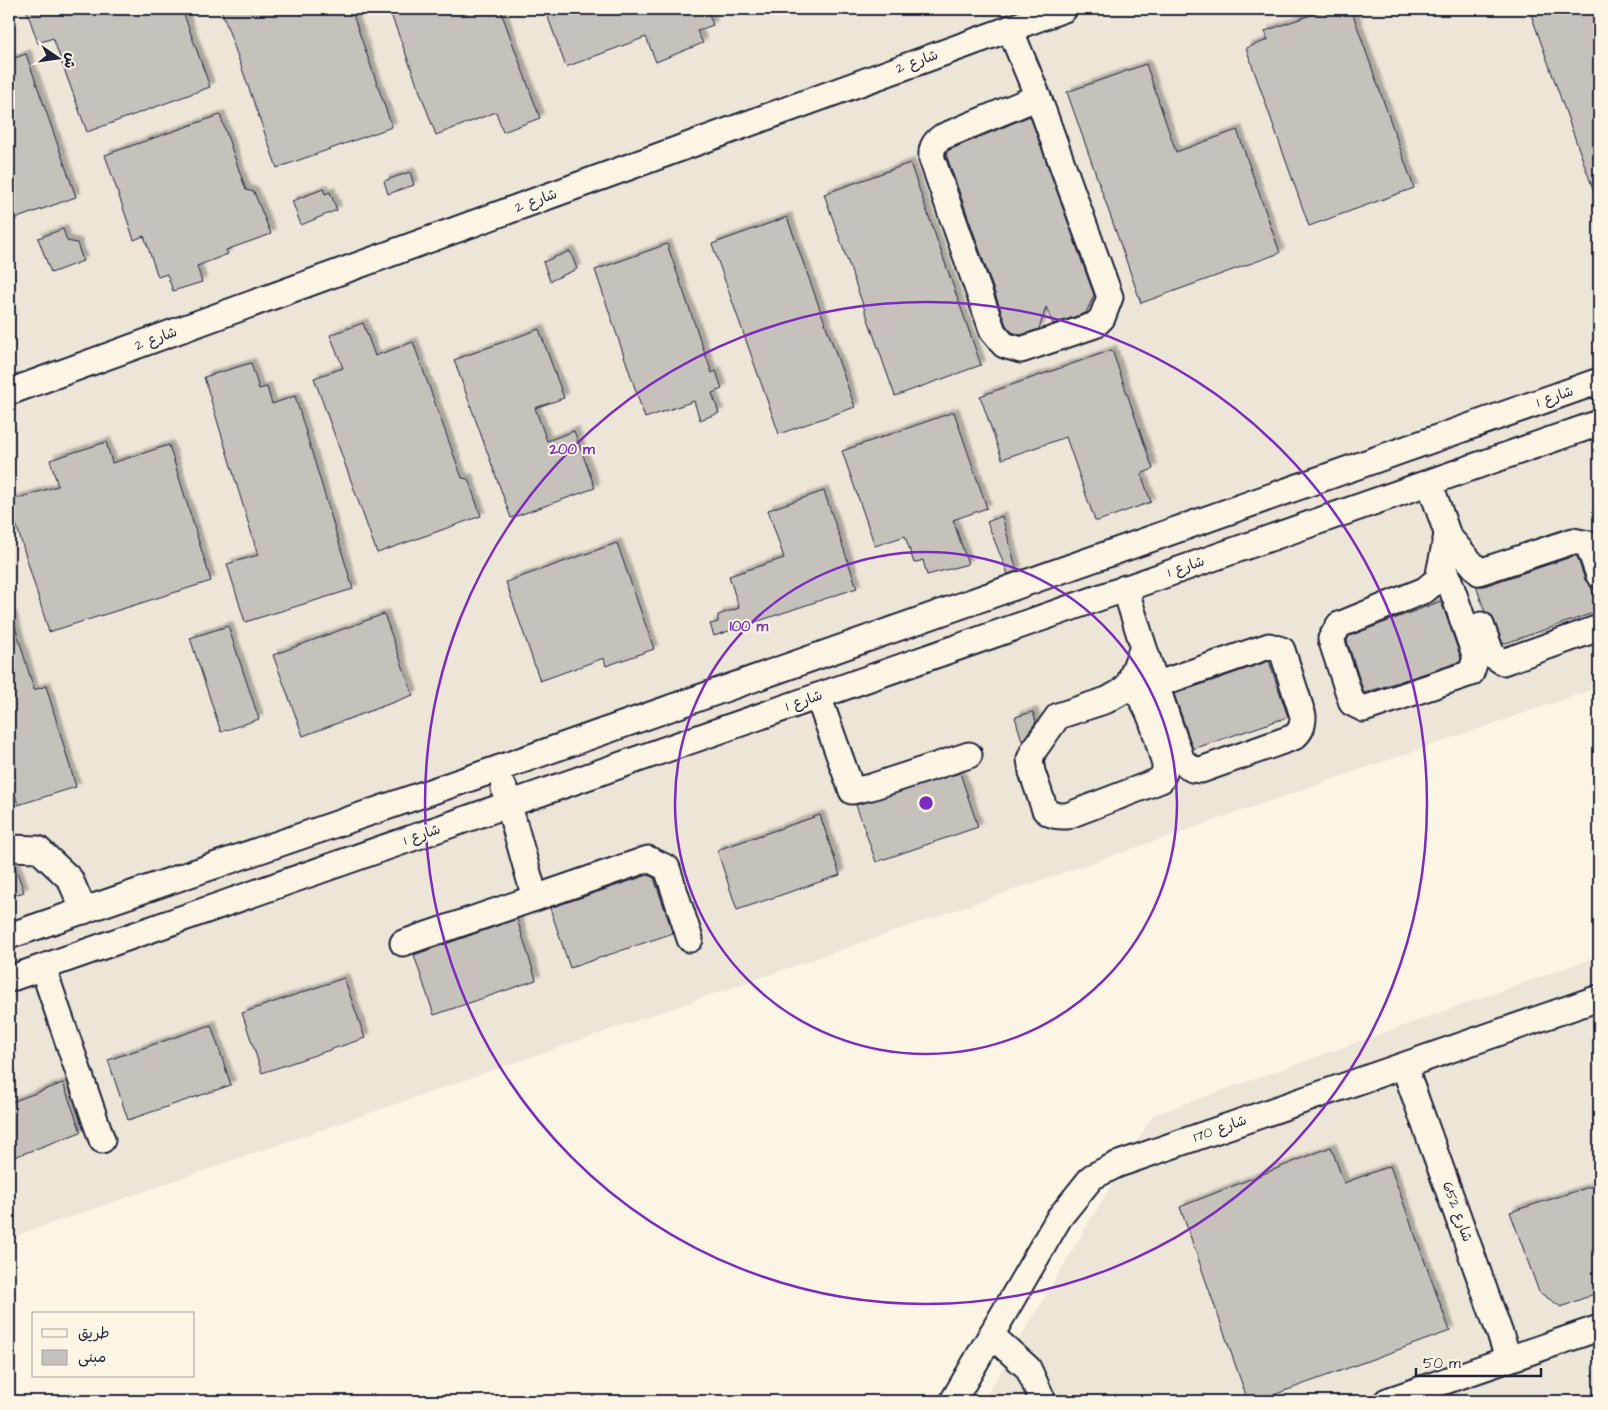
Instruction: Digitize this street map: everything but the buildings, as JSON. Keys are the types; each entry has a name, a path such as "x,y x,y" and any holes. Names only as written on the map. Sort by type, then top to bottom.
{"street":[{"name":"شارع 2","path":"9,392 1064,9"},
{"path":"1010,29 1038,97 1110,297 1102,318 1095,325 1022,350 1004,345 993,332 931,152 936,140 1038,97"},
{"name":"شارع 1","path":"9,936 497,769 1599,381"},
{"name":"شارع 1","path":"9,980 1199,562 1430,484 1599,423"},
{"path":"1430,484 1492,655 1503,662 1599,628"},
{"path":"1188,526 1199,562"},
{"path":"1443,563 1476,658 1472,673 1364,710 1352,703 1331,640 1339,626 1425,590 1438,579 1443,563 1447,535"},
{"path":"1447,535 1479,572 1573,541 1588,544 1599,576"},
{"path":"1125,588 1155,685 1182,761 1192,769 1201,770 1294,737 1303,725 1303,716 1282,650 1275,646 1269,646 1155,685"},
{"path":"1129,684 1136,690 1148,709 1166,768 1164,776 1161,780 1067,816 1056,816 1044,810 1032,772 1030,759 1034,750 1058,716 1107,700 1121,692 1129,684 1143,647"},
{"path":"818,696 852,791 871,787 969,755"},
{"path":"497,769 509,804 535,898"},
{"path":"9,848 38,849 70,879 84,911"},
{"path":"403,943 648,859 667,868 690,940"},
{"path":"43,968 102,1140"},
{"name":"شارع 170","path":"953,1401 1059,1218 1092,1177 1116,1164 1599,998"},
{"name":"شارع 652","path":"1404,1066 1509,1359"},
{"path":"1387,1401 1599,1328"},
{"path":"991,1336 1028,1368 1043,1401"}],"shaded area":[{"path":"9,9 1599,9 1599,687 9,1238"},
{"path":"1599,956 1599,1401 983,1401 1153,1115"}]}
